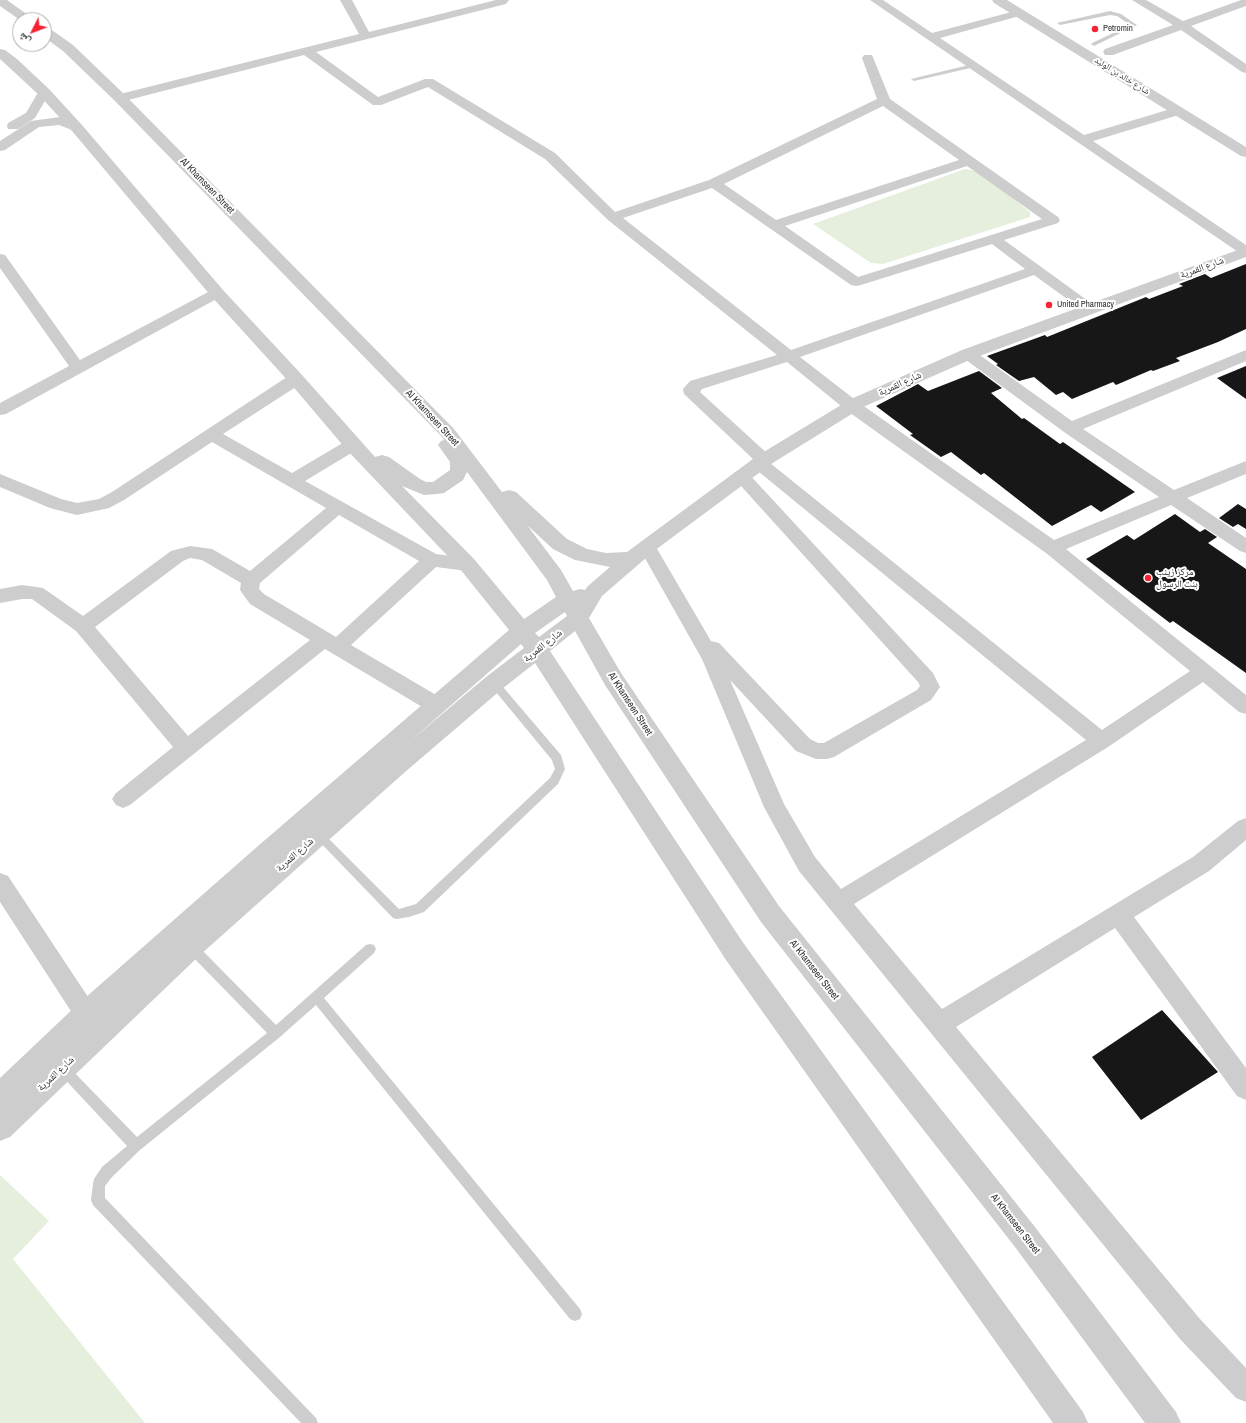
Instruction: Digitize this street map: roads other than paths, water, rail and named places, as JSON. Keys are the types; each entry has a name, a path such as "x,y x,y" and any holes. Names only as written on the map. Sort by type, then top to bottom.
{"street":[{"path":"346,0 366,36"},
{"path":"120,98 366,36 474,4 502,2 503,0"},
{"path":"876,0 1246,252"},
{"name":"شارع خالد بن الوليد","path":"998,0 1020,6 1060,23 1122,60"},
{"path":"1138,0 1183,26 1246,69"},
{"path":"0,1 17,12"},
{"path":"1109,52 1246,2"},
{"path":"930,37 1020,6"},
{"name":"شارع خالد بن الوليد","path":"1020,6 1178,111 1246,153"},
{"name":"Al Khamseen Street","path":"52,37 68,48 120,98 448,433 554,575 613,679 770,914 1025,1237 1165,1423"},
{"path":"306,51 377,102 429,82 550,156 613,218 852,406 1052,548 1246,706"},
{"path":"0,53 12,62 44,92 77,128 216,293 296,379 347,439 467,564 538,651 735,952 1072,1423"},
{"path":"714,183 856,282 1053,220 884,101 868,58"},
{"path":"0,134 31,115 44,92"},
{"path":"613,218 714,183 884,101"},
{"path":"1083,140 1178,111"},
{"path":"0,147 36,124 60,121 77,128"},
{"path":"775,225 969,161"},
{"path":"994,239 1090,309"},
{"name":"شارع القمرية","path":"0,1127 191,947 494,683 538,651 572,609 639,552 741,476 852,406 968,354 1246,252"},
{"path":"0,259 78,368"},
{"path":"1036,270 789,356 696,386 691,389 692,394 762,462 1100,741"},
{"path":"0,410 216,293"},
{"path":"968,354 1070,428 1246,547"},
{"path":"1070,428 1246,355"},
{"path":"0,480 56,504 77,509 103,504 118,496 296,379"},
{"path":"347,439 413,484 424,489 436,488 456,476 459,470 459,461 416,400"},
{"path":"212,435 432,560 467,564"},
{"path":"292,481 347,439"},
{"path":"474,466 560,544 582,555 606,560 639,552 694,629 711,658 776,807 807,864 1190,1329 1246,1388"},
{"path":"1052,548 1246,467"},
{"path":"694,629 803,745 816,751 827,750 924,695 930,687 926,678 741,476"},
{"path":"338,507 251,580 249,590 257,599 436,705"},
{"path":"84,626 177,556 190,552 206,554 251,580"},
{"path":"123,799 186,748 330,643 432,560"},
{"path":"0,596 22,592 36,593 84,626 186,748"},
{"path":"0,1096 86,1014 266,854 521,632 572,609"},
{"path":"838,902 1100,741 1203,672"},
{"path":"939,1024 1201,864 1246,827"},
{"path":"0,883 86,1014"},
{"path":"1119,915 1246,1088"}],"lane":[{"path":"1060,23 1110,13 1119,14 1134,25 1094,44"},
{"path":"914,79 973,66"},
{"path":"318,835 397,914 420,908 554,781 560,769 557,758 494,683"},
{"path":"191,947 276,1033"},
{"path":"311,1423 98,1200 99,1184 107,1172 136,1146 276,1033 317,998 370,949"},
{"path":"317,998 575,1314"},
{"path":"62,1068 136,1146"}],"place":[{"name":"Petromin","path":"1095,29"},
{"name":"United Pharmacy","path":"1049,305"},
{"name":"مركز زينب بنت الرسول","path":"1148,578"}]}
